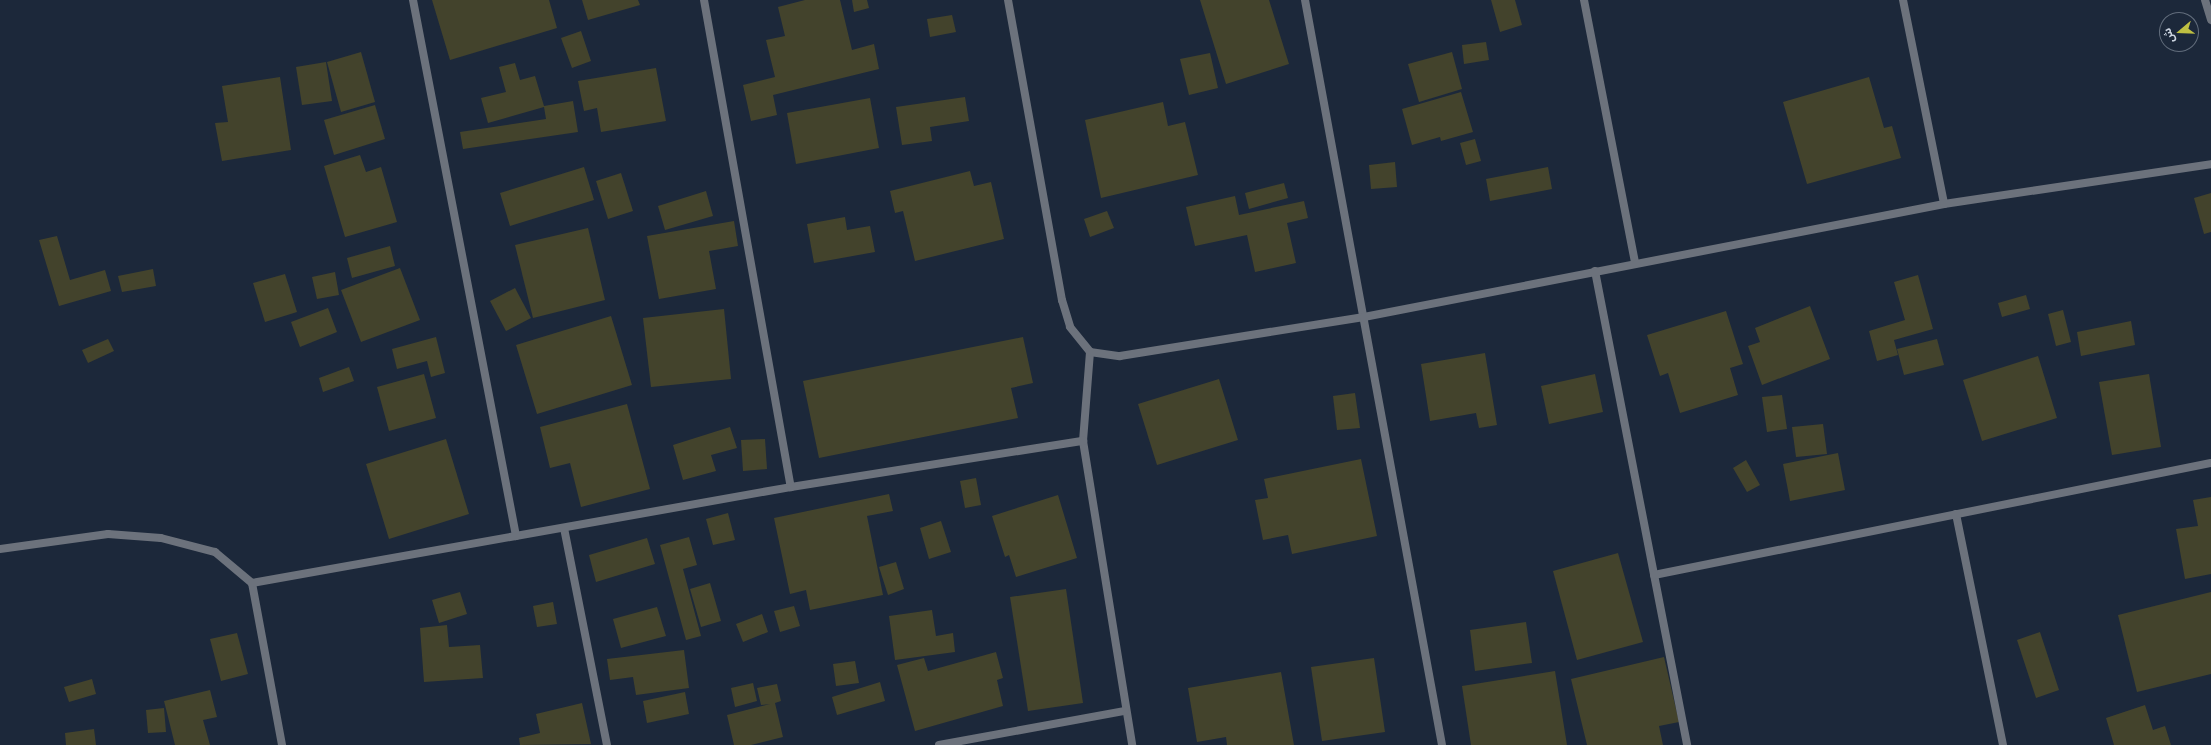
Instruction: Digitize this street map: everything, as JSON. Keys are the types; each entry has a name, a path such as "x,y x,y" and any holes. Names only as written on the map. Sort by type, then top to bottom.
{"street":[{"path":"413,0 516,536"},
{"path":"704,0 791,488"},
{"path":"1008,0 1062,300 1070,327 1090,352 1083,441 1125,711 1132,745"},
{"path":"1305,0 1442,745"},
{"path":"1584,0 1635,263"},
{"path":"1904,0 1944,204"},
{"path":"2205,0 2211,20"},
{"path":"1090,352 1120,356 1364,317 1944,204 2211,164"},
{"path":"1594,271 1687,745"},
{"path":"252,583 791,488 1083,441"},
{"path":"1654,575 2211,463"},
{"path":"1956,514 2003,745"},
{"path":"564,528 607,745"},
{"path":"0,549 108,534 161,538 215,552 252,583 282,745"},
{"path":"939,745 1125,711"}],"building":[{"path":"432,0 549,0 557,28 450,60"},
{"path":"582,0 638,0 640,5 588,20"},
{"path":"805,0 840,0 852,50 874,44 879,69 773,95 777,115 751,121 743,85 775,77 766,40 785,36 778,7"},
{"path":"852,0 867,0 869,8 854,12"},
{"path":"1200,0 1269,0 1289,64 1226,84"},
{"path":"1491,0 1515,0 1522,25 1500,32"},
{"path":"952,15 956,32 930,37 927,19"},
{"path":"581,31 591,61 572,68 561,38"},
{"path":"1486,42 1489,60 1464,64 1462,45"},
{"path":"361,52 375,102 341,112 327,62"},
{"path":"1452,52 1462,89 1419,102 1408,64"},
{"path":"1210,53 1218,88 1189,95 1180,59"},
{"path":"326,62 332,101 302,105 296,67"},
{"path":"515,63 520,80 535,76 544,106 573,101 578,132 463,149 460,132 546,119 544,107 488,123 481,98 506,92 499,67"},
{"path":"656,68 666,121 601,132 597,108 584,111 578,81"},
{"path":"280,77 291,150 222,161 215,123 228,122 222,86"},
{"path":"1869,77 1884,128 1892,126 1901,158 1807,184 1783,102"},
{"path":"1461,92 1473,132 1441,141 1440,137 1412,145 1402,109"},
{"path":"965,97 969,121 930,127 932,141 902,145 896,107"},
{"path":"870,98 879,148 796,164 787,113"},
{"path":"1163,102 1168,126 1185,122 1198,175 1101,198 1085,120"},
{"path":"375,105 385,139 334,155 324,120"},
{"path":"1475,139 1481,161 1466,165 1460,143"},
{"path":"360,155 366,172 381,167 397,222 345,237 324,166"},
{"path":"1395,162 1397,187 1371,189 1369,165"},
{"path":"584,167 594,200 510,226 500,193"},
{"path":"1548,167 1552,189 1490,201 1486,179"},
{"path":"970,171 974,186 991,182 1004,239 915,261 903,211 895,213 890,191"},
{"path":"621,173 633,211 608,219 596,181"},
{"path":"1284,183 1288,198 1249,209 1245,193"},
{"path":"706,191 713,216 665,230 658,206"},
{"path":"2211,193 2211,232 2204,234 2194,198"},
{"path":"1235,196 1239,215 1304,201 1308,218 1287,223 1296,263 1255,272 1247,235 1195,246 1186,207"},
{"path":"1107,211 1114,228 1090,237 1084,219"},
{"path":"845,217 847,230 870,226 875,252 814,263 807,224"},
{"path":"734,221 738,246 709,251 716,289 659,299 647,236"},
{"path":"588,228 605,300 533,318 515,245"},
{"path":"57,236 70,280 105,270 111,291 59,306 39,240"},
{"path":"390,246 395,266 352,278 347,258"},
{"path":"400,268 420,320 361,342 341,290"},
{"path":"153,269 156,286 122,292 118,276"},
{"path":"335,272 339,295 317,299 312,277"},
{"path":"285,274 297,312 265,322 253,283"},
{"path":"1918,275 1933,329 1894,340 1898,355 1877,361 1869,331 1905,320 1894,282"},
{"path":"515,288 531,318 506,331 490,301"},
{"path":"2026,295 2030,309 2002,317 1998,303"},
{"path":"1810,306 1830,359 1762,385 1748,346 1760,342 1755,328"},
{"path":"328,308 337,332 300,347 291,322"},
{"path":"724,309 731,379 651,387 643,318"},
{"path":"2063,310 2071,342 2056,346 2048,314"},
{"path":"1726,311 1743,364 1730,368 1738,395 1680,413 1668,373 1660,376 1647,335"},
{"path":"611,316 632,385 537,414 516,345"},
{"path":"2131,321 2135,345 2081,356 2077,332"},
{"path":"436,337 445,373 431,377 427,361 397,369 392,349"},
{"path":"1023,337 1033,383 1011,388 1018,418 819,458 803,381"},
{"path":"108,339 114,351 88,363 82,350"},
{"path":"1937,339 1944,365 1904,375 1897,349"},
{"path":"1485,353 1497,425 1479,428 1476,413 1430,421 1421,364"},
{"path":"2038,356 2057,418 1982,441 1963,380"},
{"path":"349,367 354,381 323,392 319,378"},
{"path":"424,374 436,418 389,431 377,387"},
{"path":"1595,374 1603,412 1549,424 1541,386"},
{"path":"2149,374 2161,447 2112,455 2099,382"},
{"path":"1219,379 1238,440 1157,465 1138,404"},
{"path":"1355,393 1360,428 1337,430 1333,396"},
{"path":"1782,395 1787,429 1767,432 1762,397"},
{"path":"627,404 650,489 581,507 570,463 550,468 540,427"},
{"path":"1823,424 1827,454 1796,457 1792,427"},
{"path":"730,427 737,448 711,455 716,471 683,480 673,445"},
{"path":"446,439 469,514 389,539 366,464"},
{"path":"765,439 767,469 743,471 741,440"},
{"path":"1838,453 1845,490 1790,501 1783,464"},
{"path":"1361,459 1377,536 1292,554 1288,535 1263,540 1255,500 1268,498 1264,479"},
{"path":"1746,460 1760,485 1747,492 1733,468"},
{"path":"976,478 981,505 965,508 960,481"},
{"path":"889,494 893,511 867,516 883,595 810,610 806,590 790,594 774,518"},
{"path":"1058,495 1077,558 1016,577 1009,555 1005,557 992,516"},
{"path":"2211,497 2211,574 2185,579 2176,529 2198,526 2193,500"},
{"path":"728,513 735,540 713,545 706,519"},
{"path":"941,521 951,552 929,559 920,528"},
{"path":"689,537 697,565 683,569 701,636 686,640 660,545"},
{"path":"647,538 655,564 596,582 589,555"},
{"path":"1618,553 1643,642 1577,660 1553,571"},
{"path":"896,562 904,589 888,595 879,567"},
{"path":"710,583 721,621 701,627 690,589"},
{"path":"1066,589 1083,703 1028,711 1010,597"},
{"path":"460,592 467,614 439,623 432,600"},
{"path":"2211,592 2211,674 2137,692 2118,615"},
{"path":"553,602 557,624 537,627 533,606"},
{"path":"794,606 800,626 780,632 774,611"},
{"path":"657,607 666,636 621,648 613,619"},
{"path":"932,610 936,636 953,633 955,652 895,660 889,616"},
{"path":"762,614 768,632 743,642 736,624"},
{"path":"1526,622 1532,663 1475,671 1470,630"},
{"path":"447,625 449,647 480,645 483,678 424,682 420,628"},
{"path":"2040,632 2059,690 2036,698 2017,640"},
{"path":"237,633 248,674 221,681 210,639"},
{"path":"684,650 689,688 636,695 633,677 610,680 607,659"},
{"path":"996,652 1003,678 997,680 1003,706 915,731 897,665 924,658 928,671"},
{"path":"1664,657 1679,722 1659,726 1663,745 1587,745 1571,679"},
{"path":"1374,658 1385,732 1322,741 1311,667"},
{"path":"855,661 859,683 836,686 833,664"},
{"path":"1555,671 1567,745 1471,745 1462,686"},
{"path":"1281,672 1294,745 1227,745 1226,737 1197,742 1188,688"},
{"path":"92,679 96,694 69,702 64,687"},
{"path":"880,682 885,701 837,715 832,697"},
{"path":"753,683 757,701 735,707 731,688"},
{"path":"777,684 781,701 775,703 783,737 751,745 734,745 727,715 770,704 761,705 757,688"},
{"path":"210,690 217,717 203,720 210,745 175,745 164,701"},
{"path":"685,692 689,714 647,723 643,701"},
{"path":"582,703 591,744 520,745 519,738 540,733 536,714"},
{"path":"2145,705 2153,730 2165,726 2171,745 2114,745 2106,718"},
{"path":"164,708 166,732 148,733 146,710"},
{"path":"94,729 96,745 66,745 65,733"}]}
